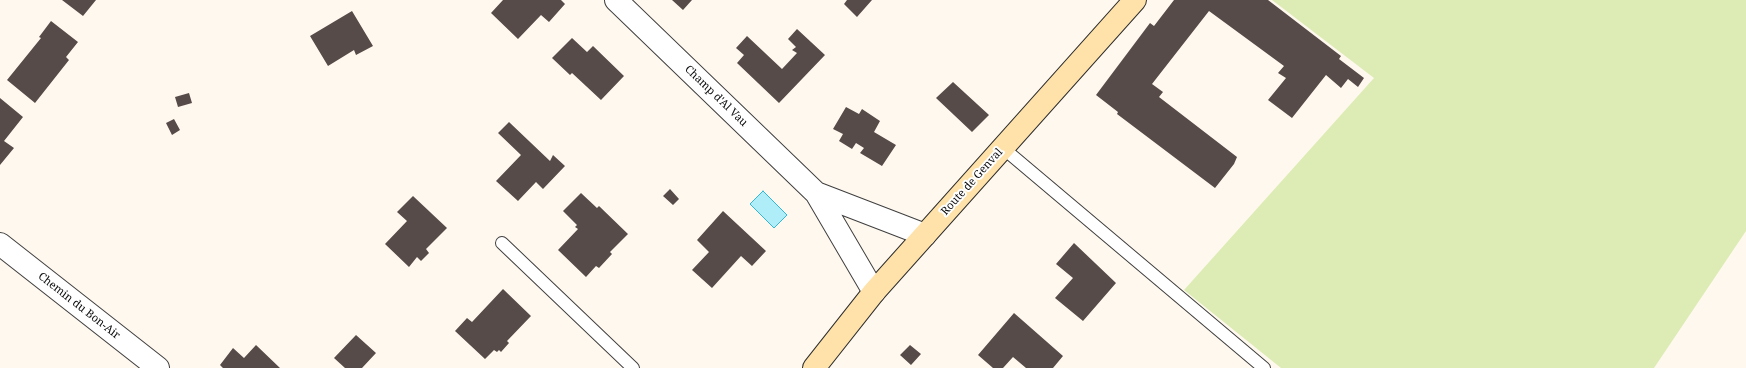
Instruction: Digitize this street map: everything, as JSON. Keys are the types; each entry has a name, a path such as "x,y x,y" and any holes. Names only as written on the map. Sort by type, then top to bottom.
{"main road":[{"name":"Route de Genval","path":"814,368 874,292 1135,0"}],"street":[{"name":"Champ d'Al Vau","path":"616,0 816,193 874,292"},
{"name":"Champ d'Al Vau","path":"816,193 925,235"},
{"name":"Chemin du Bon-Air","path":"0,244 158,368"}],"lane":[{"path":"1003,148 1264,368"},
{"path":"502,243 633,368"}],"green space":[{"path":"1272,0 1746,0 1746,231 1654,368 1281,368 1184,290 1374,78"}],"water":[{"path":"763,191 787,215 774,228 750,204"}],"building":[{"path":"62,0 96,0 83,16"},
{"path":"503,0 561,0 565,4 549,22 541,15 518,39 491,13"},
{"path":"672,0 692,0 683,10"},
{"path":"847,0 872,0 857,17 844,4"},
{"path":"1174,0 1268,0 1341,56 1339,59 1364,78 1358,87 1348,79 1341,88 1326,75 1292,118 1268,100 1286,78 1278,73 1284,66 1209,11 1152,84 1163,92 1159,97 1237,157 1234,164 1215,188 1117,114 1118,112 1096,95 1150,23 1154,26"},
{"path":"352,11 373,46 356,55 354,50 328,66 310,36"},
{"path":"51,21 78,42 66,57 69,60 35,103 7,80 41,38 39,37"},
{"path":"797,29 825,55 779,103 737,63 744,55 736,48 747,36 782,69 797,53 792,50 796,47 788,39"},
{"path":"572,38 587,52 593,46 624,76 601,100 572,73 570,75 552,58"},
{"path":"953,82 989,115 972,132 936,98"},
{"path":"189,93 192,103 178,107 175,97"},
{"path":"0,98 23,117 4,141 14,148 0,165"},
{"path":"846,107 859,114 862,109 880,121 874,132 896,145 882,166 860,153 864,148 856,143 852,149 839,141 843,134 833,129"},
{"path":"174,119 180,130 172,135 166,123"},
{"path":"509,122 550,161 553,155 565,166 543,189 536,182 518,201 496,181 521,155 498,133"},
{"path":"670,189 679,199 673,205 663,196"},
{"path":"581,193 597,208 599,206 628,234 610,252 612,254 599,268 596,266 586,277 558,250 578,229 575,227 577,225 563,211"},
{"path":"413,196 447,228 426,249 429,253 421,261 417,257 409,267 385,244 407,221 397,212"},
{"path":"723,211 766,251 752,266 741,256 712,288 692,270 709,252 697,240"},
{"path":"1074,243 1116,283 1083,321 1055,298 1073,278 1056,264"},
{"path":"503,289 531,316 507,341 509,343 501,352 499,350 497,352 494,350 485,359 455,331 467,318 472,322"},
{"path":"1014,313 1063,356 1053,368 1026,368 1013,357 1003,368 993,368 978,355"},
{"path":"356,335 376,353 362,368 345,368 334,358"},
{"path":"256,345 280,368 223,368 220,365 233,348 244,358"},
{"path":"910,345 921,354 911,365 900,355"}]}
